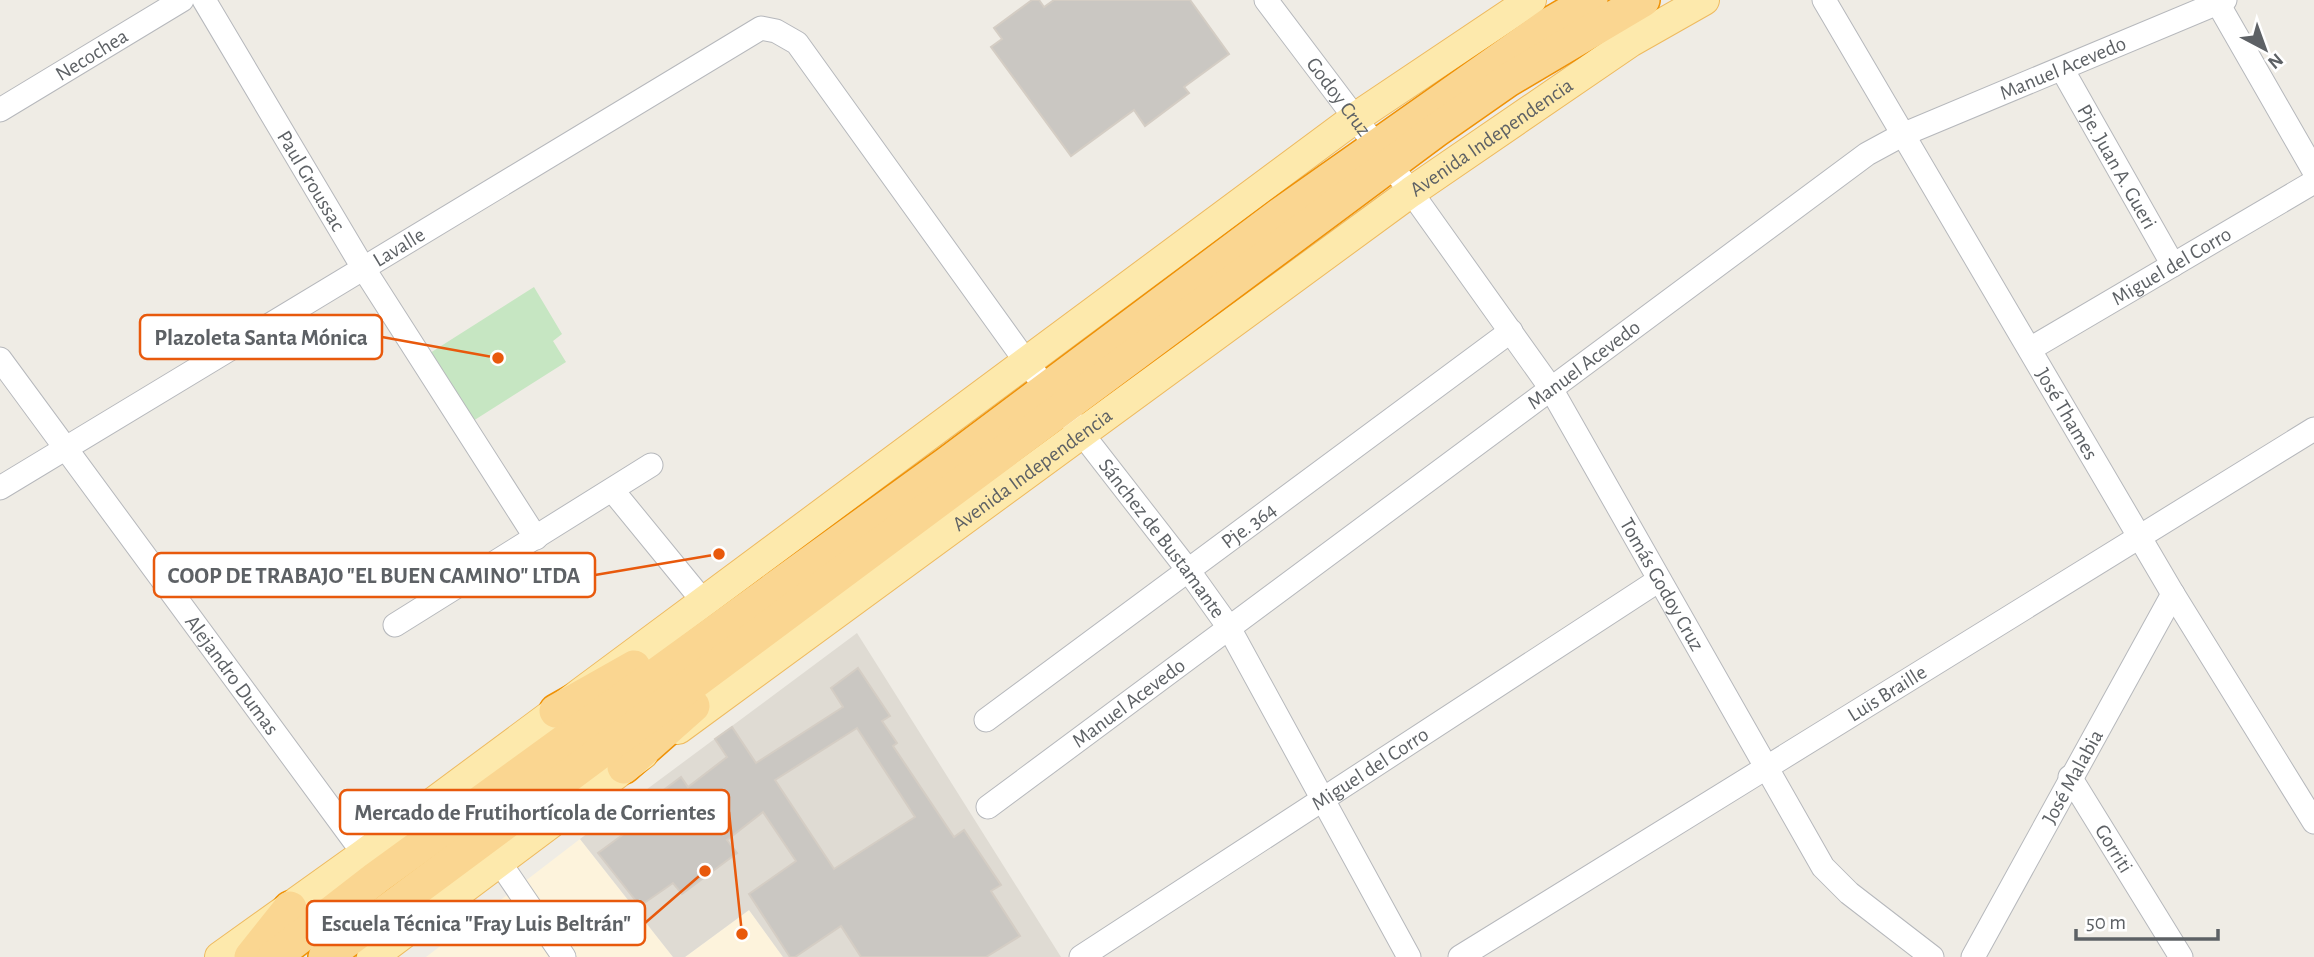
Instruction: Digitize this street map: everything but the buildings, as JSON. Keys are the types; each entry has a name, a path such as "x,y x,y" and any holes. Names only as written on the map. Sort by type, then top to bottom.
{"highway":[{"path":"1540,12 1583,0"},
{"name":"Avenida Independencia","path":"1383,155 1540,12 1591,0"},
{"name":"Avenida Independencia","path":"325,957 852,547 1045,386 1383,155 1642,0"},
{"path":"556,711 654,655 761,582 852,547"},
{"path":"624,767 852,547"},
{"name":"Avenida Independencia","path":"274,957 376,878 852,547"},
{"path":"251,957 290,908"}],"main road":[{"name":"Avenida Independencia","path":"372,957 624,767 1083,435 1412,192 1630,42 1704,0"},
{"name":"Avenida Independencia","path":"220,957 364,854 703,601 1045,386 1355,118 1540,12"}],"street":[{"name":"Necochea","path":"0,110 181,0"},
{"name":"Paul Groussac","path":"204,0 362,266 536,538"},
{"name":"Godoy Cruz","path":"1266,0 1412,192"},
{"name":"José Thames","path":"1824,0 2173,594 2312,814"},
{"name":"Manuel Acevedo","path":"988,807 1227,626 1867,154 1902,135 2219,1"},
{"path":"2219,1 2314,172"},
{"name":"Lavalle","path":"0,488 68,449 362,266 761,28 776,31 797,43"},
{"name":"Sánchez de Bustamante","path":"797,43 1045,386 1188,570 1227,626 1409,957"},
{"name":"Pje. Juan A. Gueri","path":"2062,69 2173,265"},
{"name":"Miguel del Corro","path":"2030,349 2314,182"},
{"name":"Tomás Godoy Cruz","path":"1412,192 1549,387 1823,867 1849,893 1925,956"},
{"name":"Pje. 364","path":"986,720 1511,331"},
{"name":"Alejandro Dumas","path":"0,359 364,854"},
{"name":"Luis Braille","path":"1460,957 2314,429"},
{"path":"395,625 651,465"},
{"path":"612,491 703,601"},
{"name":"Miguel del Corro","path":"1081,957 1659,580"},
{"name":"José Malabia","path":"1973,957 2173,594"},
{"name":"Gorriti","path":"2070,777 2181,957"},
{"path":"500,863 564,957"}],"shaded area":[{"path":"857,633 1061,957 783,957 749,910 685,957 673,957 580,839"},
{"path":"580,839 673,957 426,957"},
{"path":"749,910 783,957 685,957"}],"green space":[{"path":"534,287 562,334 553,341 566,362 473,421 430,353"}],"place":[{"name":"Plazoleta Santa Mónica","path":"498,358"},
{"name":"COOP DE TRABAJO \"EL BUEN CAMINO\" LTDA","path":"719,554"},
{"name":"Escuela Técnica \"Fray Luis Beltrán\"","path":"705,871"},
{"name":"Mercado de Frutihortícola de Corrientes","path":"742,934"}]}
